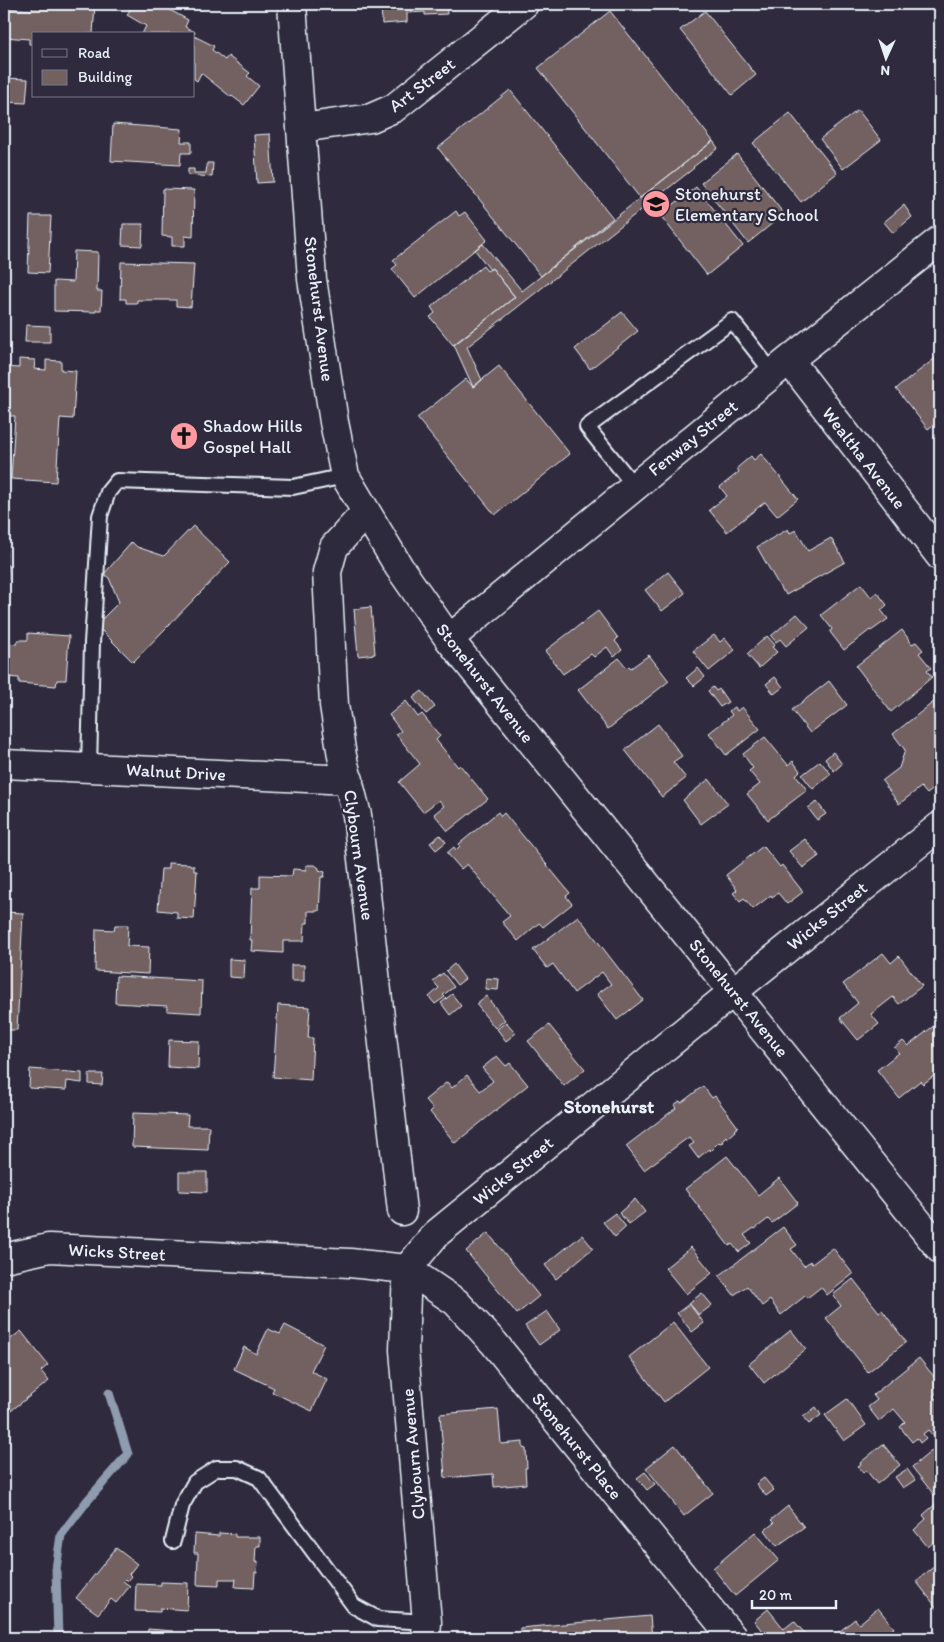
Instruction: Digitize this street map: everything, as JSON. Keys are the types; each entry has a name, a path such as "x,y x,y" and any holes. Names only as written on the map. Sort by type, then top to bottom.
{"street":[{"name":"Stonehurst Avenue","path":"292,4 312,279 334,422 345,476 399,567 448,639 734,991 940,1249"},
{"name":"Art Street","path":"302,128 371,118 394,108 524,4"},
{"name":"Fenway Street","path":"448,639 781,366 940,240"},
{"name":"Wealtha Avenue","path":"781,366 940,556"},
{"name":"Clybourn Avenue","path":"366,512 334,547 327,572 334,705 342,756 357,815 402,1211"},
{"name":"Walnut Drive","path":"4,764 349,780"},
{"name":"Wicks Street","path":"4,1258 49,1248 350,1263 407,1269 436,1234 940,826"},
{"name":"Clybourn Avenue","path":"407,1269 404,1350 426,1630"},
{"name":"Stonehurst Place","path":"407,1269 456,1302 494,1343 733,1638"}],"lane":[{"path":"635,487 588,427 732,320 781,366"},
{"path":"89,768 92,643 100,516 108,492 117,481 293,487 345,476"},
{"path":"173,1541 182,1505 195,1482 217,1468 238,1468 259,1478 354,1606 378,1619 426,1630"}],"building":[{"path":"33,4 95,4 93,32 32,32 32,44 29,44 29,39 4,37 4,8 32,10"},
{"path":"133,4 151,4 158,7 159,4 188,20 185,27 195,32 143,32 146,26 127,15"},
{"path":"381,4 446,4 447,14 425,15 425,12 407,13 407,22 382,24"},
{"path":"610,11 713,141 640,198 538,68"},
{"path":"705,11 756,75 732,95 680,30"},
{"path":"195,36 214,46 212,50 225,60 228,56 250,73 247,76 259,86 244,105 201,73 197,81 195,80"},
{"path":"4,78 28,79 26,103 4,102"},
{"path":"510,90 613,218 541,276 438,148"},
{"path":"858,110 881,140 843,169 820,139"},
{"path":"790,113 837,173 801,202 753,143"},
{"path":"113,124 182,129 181,142 191,142 191,153 181,153 180,165 111,161"},
{"path":"270,134 273,182 257,183 254,135"},
{"path":"713,141 718,148 467,347 482,380 473,387 454,345 515,297 492,268 490,270 475,250 483,244 522,291"},
{"path":"737,154 784,214 748,243 701,183"},
{"path":"207,163 213,163 212,177 188,175 188,169 194,169 194,173 206,173"},
{"path":"696,187 743,246 707,275 660,215"},
{"path":"163,189 194,190 193,237 185,236 185,246 172,246 172,237 162,236"},
{"path":"904,205 912,217 893,233 884,222"},
{"path":"456,211 459,216 465,212 487,240 415,298 392,269 397,265 393,260"},
{"path":"30,216 51,216 48,273 28,272"},
{"path":"123,224 143,224 142,246 122,245"},
{"path":"74,251 98,252 97,291 102,291 101,310 96,310 96,312 54,311 54,281 73,282"},
{"path":"121,262 194,264 191,307 176,306 176,300 137,300 137,303 126,303 126,299 120,299"},
{"path":"483,266 487,271 492,268 515,297 453,345 430,317 435,313 431,307"},
{"path":"622,312 638,331 590,369 575,349"},
{"path":"26,325 50,326 50,342 25,342"},
{"path":"938,356 940,359 940,420 928,429 896,389"},
{"path":"19,359 35,360 34,369 46,370 46,360 61,361 61,370 76,371 73,419 60,418 56,482 11,479 15,416 4,416 4,367 19,368"},
{"path":"499,366 570,454 495,515 417,418 466,379 473,387"},
{"path":"761,454 798,499 777,516 765,502 727,532 709,510 727,496 720,487 739,472 737,468 751,456 754,460"},
{"path":"193,526 230,562 133,662 96,625 119,602 109,578 104,574 132,542 137,547 164,556"},
{"path":"788,529 790,533 796,530 808,551 831,538 845,562 786,595 757,547"},
{"path":"4,545 7,545 6,565 8,565 6,610 4,610"},
{"path":"668,572 685,593 662,611 645,590"},
{"path":"861,584 871,597 877,592 887,605 881,610 888,619 844,650 830,632 832,629 821,615"},
{"path":"371,607 375,654 358,656 354,609"},
{"path":"598,611 618,638 615,641 622,650 614,657 607,647 594,657 591,654 563,674 545,651"},
{"path":"797,614 809,627 786,646 780,639 776,642 771,636"},
{"path":"902,630 912,644 916,642 923,650 919,653 931,668 927,671 932,677 891,712 856,666"},
{"path":"28,633 69,636 66,680 57,680 56,686 19,683 19,678 4,677 4,643 17,644 18,640 28,640"},
{"path":"714,635 720,642 725,638 735,650 709,671 693,651"},
{"path":"767,636 775,645 772,647 777,652 759,668 747,654"},
{"path":"649,655 669,681 608,729 578,690 619,658 627,668 629,666 631,668"},
{"path":"698,668 705,677 694,686 686,678"},
{"path":"775,677 783,687 774,694 766,684"},
{"path":"829,681 847,705 810,733 792,710"},
{"path":"713,687 716,691 719,689 728,702 720,707 708,691"},
{"path":"422,691 435,707 426,714 413,698"},
{"path":"940,697 940,784 927,794 921,787 899,804 882,781 899,768 905,750 893,734"},
{"path":"406,701 418,717 422,714 440,736 436,740 488,799 448,831 434,814 444,806 439,800 423,812 399,782 420,764 396,734 401,731 389,715"},
{"path":"735,707 737,711 742,707 760,729 726,755 709,733 732,715 729,711"},
{"path":"658,724 682,756 673,762 686,778 662,797 625,750"},
{"path":"765,737 788,765 793,761 800,771 796,775 807,790 768,820 747,794 760,784 749,771 753,768 743,754"},
{"path":"833,752 842,764 834,771 825,759"},
{"path":"820,761 831,774 813,789 802,775"},
{"path":"709,779 728,804 701,824 683,800"},
{"path":"817,802 826,814 817,820 808,808"},
{"path":"498,812 501,816 504,813 570,893 566,896 572,904 543,927 539,923 518,941 502,922 510,916 467,864 461,869 447,853 454,847 456,850 460,846 459,844"},
{"path":"440,835 446,842 436,850 430,843"},
{"path":"805,839 819,856 803,868 789,851"},
{"path":"763,846 780,867 782,865 803,892 787,904 778,893 772,897 771,895 753,909 744,898 740,901 733,893 737,890 726,875"},
{"path":"168,863 190,864 194,866 194,871 197,871 194,919 177,918 177,912 158,910 161,869 168,869"},
{"path":"315,865 319,870 325,872 324,877 321,877 319,911 308,911 308,923 305,923 304,941 283,941 283,953 251,951 252,888 260,888 260,875 292,876 293,869 307,870 305,867"},
{"path":"4,912 23,913 17,1030 4,1030"},
{"path":"578,916 643,1000 617,1020 597,994 611,984 602,972 574,993 553,964 547,968 533,950"},
{"path":"115,925 128,925 127,946 149,947 148,974 95,971 96,929 114,930"},
{"path":"883,953 891,963 899,956 922,986 899,1004 893,997 871,1014 879,1024 858,1040 840,1018 858,1003 843,984"},
{"path":"229,959 245,960 244,978 229,977"},
{"path":"454,964 465,979 457,985 446,971"},
{"path":"291,965 304,965 304,981 291,981"},
{"path":"443,973 454,987 435,1004 429,997 439,988 433,981"},
{"path":"116,976 202,981 201,1013 167,1011 167,1006 115,1003"},
{"path":"486,978 499,979 498,990 485,989"},
{"path":"452,994 461,1006 450,1015 441,1003"},
{"path":"486,996 505,1020 495,1028 476,1004"},
{"path":"278,1005 310,1007 308,1038 313,1038 311,1080 273,1077"},
{"path":"940,1021 940,1075 938,1077 935,1075 923,1084 920,1081 899,1098 877,1070 899,1053 894,1048 903,1041 908,1046"},
{"path":"506,1022 516,1033 506,1041 497,1029"},
{"path":"549,1025 585,1069 564,1086 528,1041"},
{"path":"169,1040 199,1041 198,1069 168,1067"},
{"path":"497,1056 506,1066 510,1063 528,1085 455,1143 430,1112 433,1109 425,1100 447,1082 452,1088 467,1075 480,1091 493,1081 482,1068"},
{"path":"30,1069 82,1073 82,1083 67,1081 66,1090 29,1088"},
{"path":"89,1074 103,1074 102,1085 89,1084"},
{"path":"703,1086 712,1098 715,1096 738,1127 727,1138 726,1136 722,1140 723,1142 719,1142 710,1151 709,1149 698,1158 689,1146 694,1143 689,1137 644,1170 626,1146 676,1108 674,1105 680,1101 681,1103"},
{"path":"133,1113 188,1115 187,1126 209,1126 208,1150 132,1147"},
{"path":"727,1156 758,1195 779,1178 798,1203 772,1223 768,1219 744,1235 751,1243 739,1252 732,1244 729,1246 685,1189"},
{"path":"179,1172 207,1172 207,1192 179,1191"},
{"path":"635,1199 645,1212 629,1224 619,1213"},
{"path":"615,1213 626,1227 615,1237 603,1222"},
{"path":"783,1227 797,1245 791,1249 804,1266 810,1261 812,1264 833,1248 853,1274 827,1295 821,1287 807,1298 805,1296 781,1315 770,1300 762,1306 747,1286 734,1295 719,1276"},
{"path":"488,1233 539,1296 517,1314 466,1251"},
{"path":"582,1235 593,1248 556,1279 545,1265"},
{"path":"691,1247 712,1273 686,1294 665,1268"},
{"path":"853,1279 879,1312 882,1310 906,1342 868,1372 826,1318 841,1306 833,1295"},
{"path":"702,1293 712,1305 699,1315 689,1303"},
{"path":"689,1304 704,1323 692,1332 677,1313"},
{"path":"547,1311 560,1330 539,1345 525,1326"},
{"path":"673,1322 708,1367 664,1402 629,1357"},
{"path":"285,1325 324,1345 311,1371 327,1379 312,1411 272,1392 274,1388 234,1369 244,1347 256,1354 268,1329 280,1334"},
{"path":"791,1330 806,1349 764,1383 749,1364"},
{"path":"21,1331 48,1365 41,1371 49,1381 8,1413 4,1407 4,1344"},
{"path":"919,1358 940,1384 940,1390 933,1396 938,1401 940,1399 940,1434 935,1438 928,1430 923,1434 926,1438 920,1443 917,1438 912,1442 900,1427 905,1422 894,1409 879,1421 868,1407 877,1400 873,1395"},
{"path":"847,1399 866,1425 844,1441 825,1415"},
{"path":"816,1407 821,1415 809,1424 803,1417"},
{"path":"498,1409 501,1444 523,1442 523,1448 526,1449 526,1484 494,1487 493,1474 445,1478 440,1414"},
{"path":"883,1444 900,1465 877,1484 866,1470 863,1473 858,1467 861,1465 860,1463"},
{"path":"940,1444 940,1537 928,1547 914,1530 926,1519 923,1515 939,1501 912,1467"},
{"path":"675,1445 713,1493 684,1516 646,1468"},
{"path":"907,1469 915,1480 903,1488 895,1477"},
{"path":"645,1472 655,1484 647,1490 637,1478"},
{"path":"764,1478 774,1490 766,1496 756,1484"},
{"path":"788,1506 804,1527 777,1546 765,1530 774,1523 771,1520"},
{"path":"755,1532 779,1560 735,1596 713,1568"},
{"path":"219,1533 235,1534 235,1537 260,1537 260,1546 256,1546 255,1562 258,1562 254,1588 235,1587 236,1579 219,1579 219,1586 197,1585 198,1553 194,1553 195,1534 219,1536"},
{"path":"116,1548 137,1564 129,1574 131,1576 127,1581 125,1579 123,1581 130,1586 116,1603 111,1599 98,1614 76,1598"},
{"path":"940,1562 940,1612 916,1581"},
{"path":"161,1582 188,1583 187,1610 160,1608 160,1612 135,1611 136,1584 161,1585"},
{"path":"878,1608 894,1628 881,1638 838,1638 835,1635 855,1619 859,1624"},
{"path":"768,1609 784,1629 794,1621 809,1638 768,1638 754,1621"},
{"path":"650,1616 652,1638 520,1638 520,1628"},
{"path":"148,1629 173,1631 172,1638 147,1638"}],"waterway":[{"path":"58,1638 56,1569 61,1535 87,1501 128,1454 109,1393"}],"place":[{"name":"Stonehurst Elementary School","path":"656,204"},
{"name":"Shadow Hills Gospel Hall","path":"184,436"}],"district":[{"name":"Stonehurst","path":"609,1106"}]}
